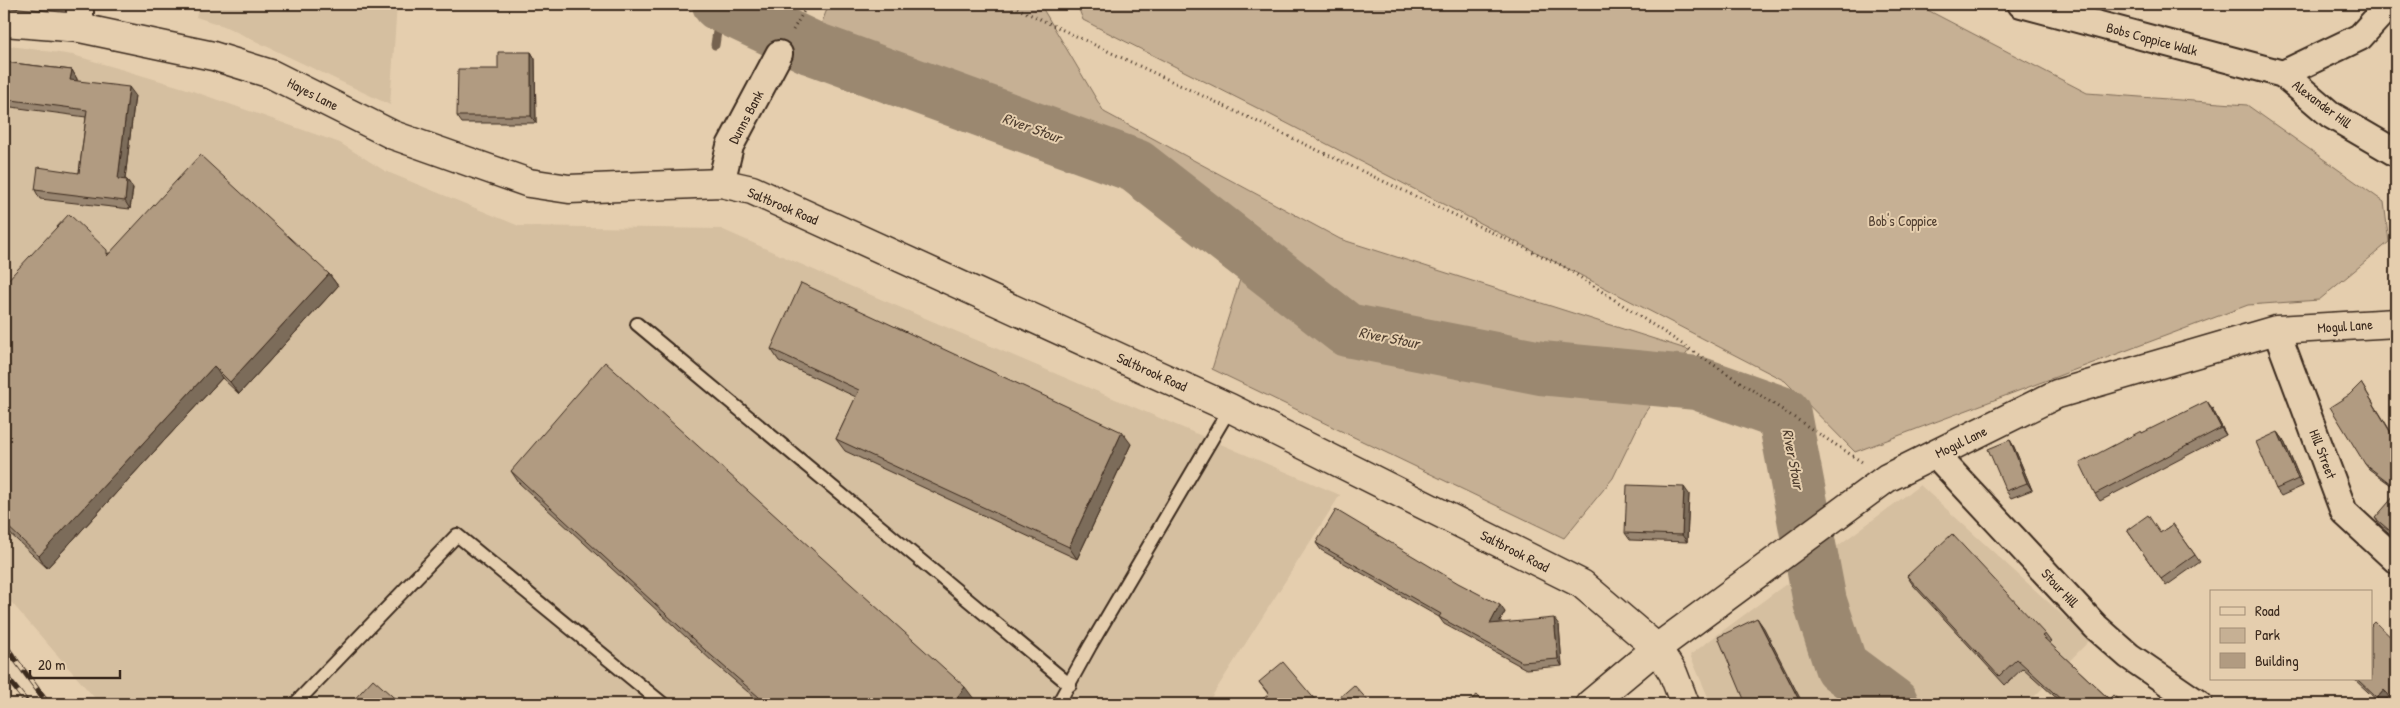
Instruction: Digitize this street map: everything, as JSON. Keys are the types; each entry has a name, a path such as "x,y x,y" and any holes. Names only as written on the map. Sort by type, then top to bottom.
{"street":[{"name":"Bobs Coppice Walk","path":"2020,4 2283,74"},
{"name":"Alexander Hill","path":"2390,4 2360,37 2283,74 2331,115 2396,154"},
{"name":"Hayes Lane","path":"4,22 80,16 271,74 393,135 529,184 569,189 614,188"},
{"name":"Dunns Bank","path":"721,183 730,146 779,54"},
{"name":"Saltbrook Road","path":"614,188 721,183 752,190 1230,408 1582,584 1657,648 1673,673 1685,704"},
{"name":"Mogul Lane","path":"1590,704 1657,648 1887,478 2058,394 2276,330 2396,323"},
{"name":"Hill Street","path":"2276,330 2344,512 2396,560"},
{"name":"Stour Hill","path":"1936,455 2096,627 2129,656 2199,704"}],"lane":[{"path":"637,324 1070,685"},
{"path":"1058,704 1230,408"},
{"path":"295,704 457,535 663,704"}],"path":[{"path":"1008,4 1563,266 1887,478"}],"shaded area":[{"path":"200,4 397,4 390,105 224,26 196,17"},
{"path":"4,45 73,55 184,88 340,143 385,171 519,226 721,229 1340,495 1207,704 100,704 4,594"},
{"path":"1920,485 2090,640 2027,704 1711,704 1690,655"}],"green space":[{"path":"829,4 1040,4 1104,112 1340,239 1689,350 1644,414 1613,478 1564,538 1212,369 1248,254 1136,166 812,48"},
{"name":"Bob's Coppice","path":"1077,4 1916,4 2087,93 2247,105 2384,202 2389,242 2319,300 2248,305 1855,452 1785,381 1083,20"}],"building":[{"path":"498,52 531,52 531,116 457,116 458,69 498,69"},
{"path":"4,62 72,70 70,80 129,87 118,179 127,180 125,201 35,190 38,167 79,173 87,110 4,99"},
{"path":"200,155 329,274 230,382 214,366 39,556 4,523 4,284 69,214 107,250 107,256"},
{"path":"801,283 1122,432 1069,547 836,439 859,390 771,349"},
{"path":"605,362 965,687 952,704 767,704 705,650 511,471"},
{"path":"2361,383 2396,440 2396,477 2391,484 2365,464 2330,407 2349,395"},
{"path":"2207,401 2221,428 2095,494 2080,463 2141,431 2142,433"},
{"path":"2278,432 2298,479 2276,489 2256,442"},
{"path":"2010,440 2027,483 2006,491 1988,449"},
{"path":"1627,485 1684,487 1682,535 1625,533"},
{"path":"2396,496 2396,536 2375,518"},
{"path":"1336,510 1458,583 1500,605 1490,624 1554,618 1558,659 1522,662 1439,617 1441,614 1316,543"},
{"path":"2148,515 2160,533 2173,524 2195,555 2161,579 2127,530"},
{"path":"1952,534 2045,634 2042,636 2109,699 2113,695 2123,704 2066,704 2017,659 1999,676 1907,576"},
{"path":"1757,618 1801,704 1746,704 1718,637"},
{"path":"2375,622 2396,642 2396,702 2384,690 2377,698 2358,680 2372,680 2372,625"},
{"path":"1283,662 1317,702 1314,704 1257,704 1269,694 1259,682"},
{"path":"373,679 401,704 350,704"},
{"path":"1354,685 1371,704 1332,704"},
{"path":"1477,695 1485,704 1465,704"}],"waterway":[{"name":"River Stour","path":"719,4 812,48 1136,166 1347,330 1541,368 1697,383 1784,414 1820,602 1841,666 1892,704"},
{"path":"715,45 721,5"}],"railway":[{"path":"4,644 48,704"},
{"path":"4,674 28,704"}]}
